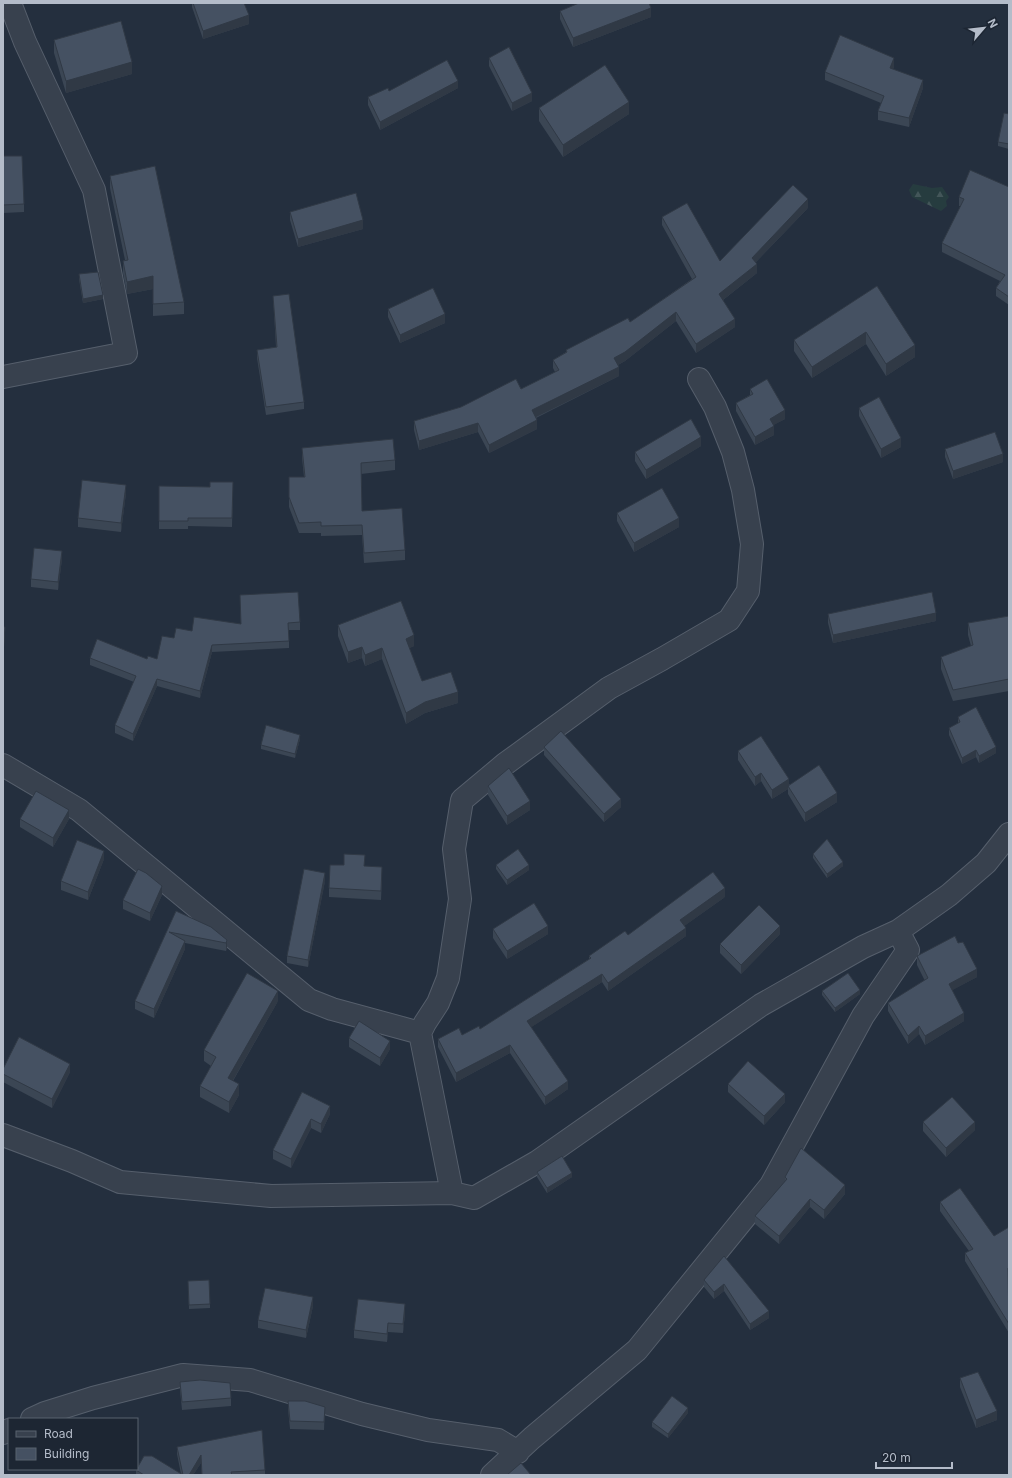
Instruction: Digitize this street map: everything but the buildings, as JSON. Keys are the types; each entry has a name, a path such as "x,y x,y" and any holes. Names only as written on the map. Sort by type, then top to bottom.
{"street":[{"path":"3,377 126,353 94,190 25,42 10,3"},
{"path":"452,1193 420,1033 424,1023 438,1003 448,978 460,899 454,849 462,800 505,764 609,688 729,620 748,591 752,544 743,490 733,452 715,407 699,379"},
{"path":"3,765 79,810 309,1000 332,1009 420,1033"},
{"path":"3,1135 72,1161 120,1182 271,1196 452,1193 474,1198 537,1162 761,1005 863,947 898,931 950,895 986,863 1009,834"},
{"path":"492,1475 532,1438 637,1350 771,1185 863,1016 908,950 898,931"},
{"path":"34,1418 45,1413 94,1398 183,1375 250,1380 362,1414 428,1430 498,1440 518,1452"}],"green space":[{"path":"913,184 932,188 942,187 949,197 946,201 947,206 941,211 912,197 909,190"}]}
